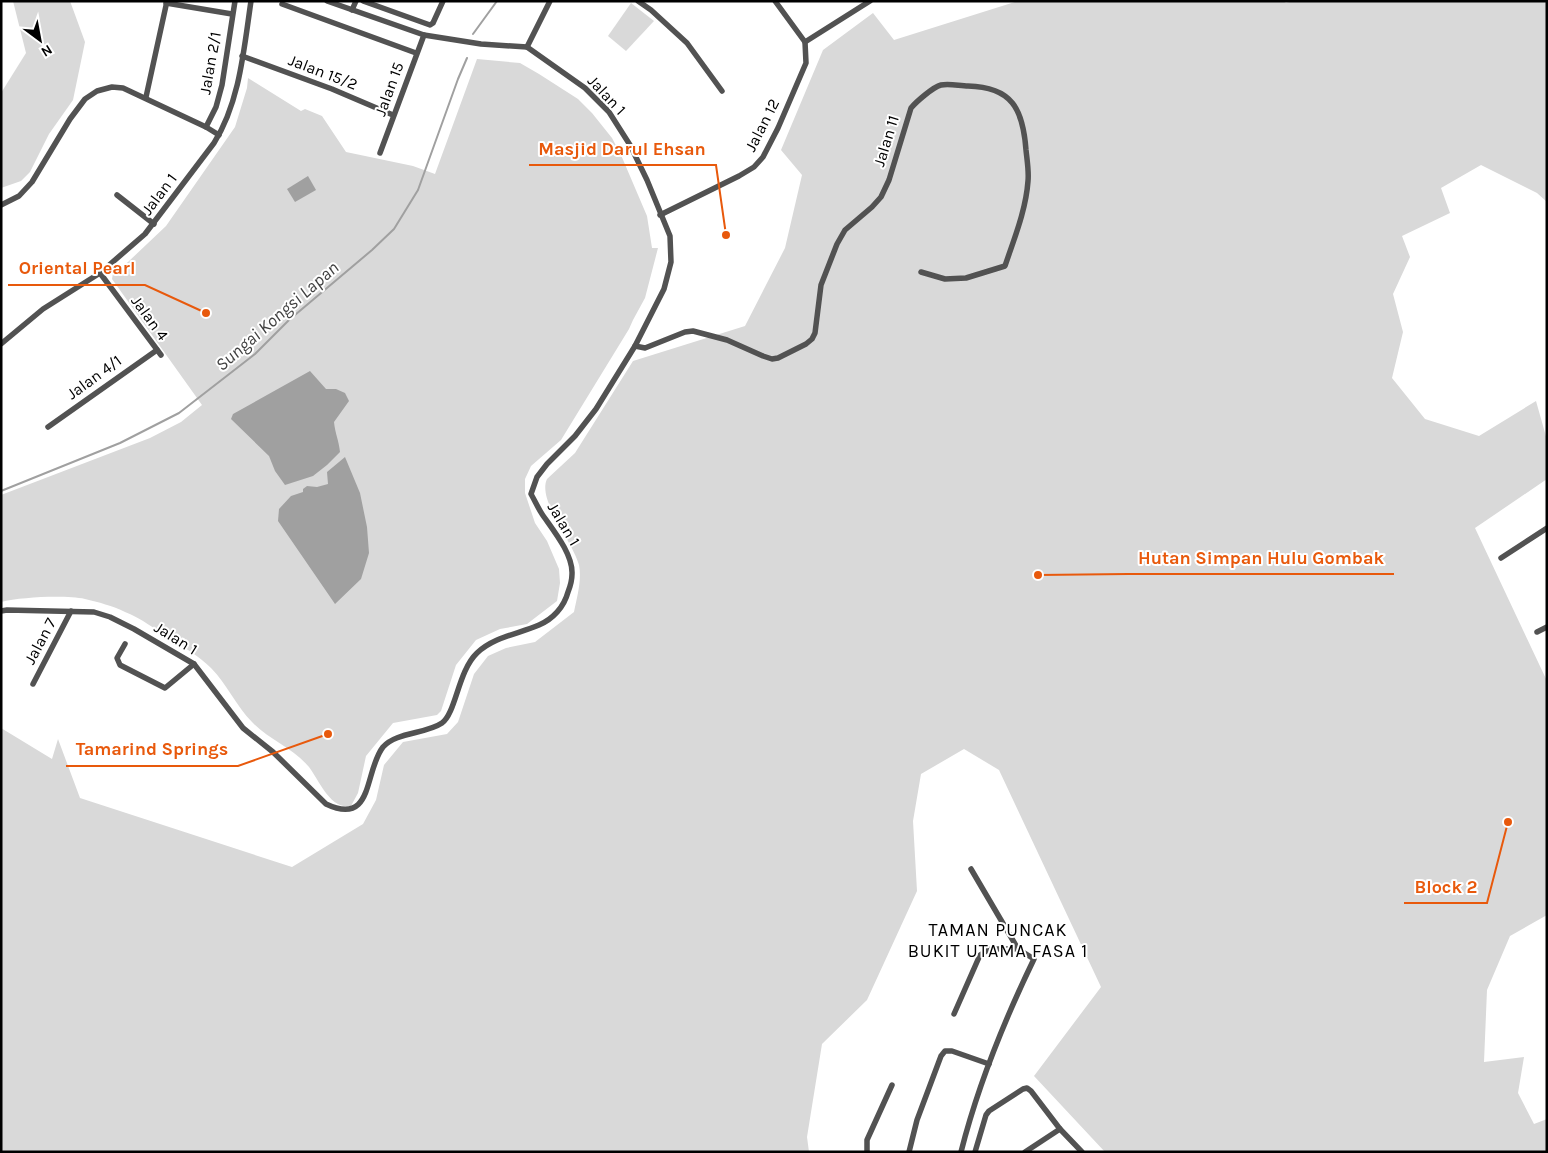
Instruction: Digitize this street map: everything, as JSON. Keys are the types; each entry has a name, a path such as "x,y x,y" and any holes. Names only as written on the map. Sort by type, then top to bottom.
{"street":[{"name":"Jalan 2/1","path":"206,127 216,107 222,85 235,1"},
{"name":"Jalan 1","path":"1,344 43,309 100,272 126,252 154,224 222,131 233,98 252,1"},
{"path":"327,1 424,35 481,44 527,47 550,1"},
{"path":"352,10 356,1"},
{"path":"363,1 430,26 443,1"},
{"path":"638,1 651,10 687,43 722,91"},
{"path":"775,1 805,42 870,1"},
{"path":"146,98 166,2 232,14"},
{"path":"282,4 416,53"},
{"name":"Jalan 15","path":"380,153 424,35"},
{"name":"Jalan 12","path":"660,215 739,176 754,167 763,157 778,128 806,63 805,42"},
{"name":"Jalan 1","path":"1,611 94,612 110,616 194,664 243,728 273,752 326,804 336,809 350,809 359,804 365,796 382,749 387,743 433,727 450,716 467,666 478,653 496,640 541,624 555,615 566,601 573,573 569,558 557,533 541,513 532,494 537,477 547,464 575,436 596,409 635,346 664,289 671,262 670,236 630,145 609,112 585,88 527,47"},
{"name":"Jalan 15/2","path":"242,56 332,89 393,115"},
{"name":"Jalan 11","path":"635,346 645,348 685,332 693,331 727,340 772,359 785,356 806,344 815,333 821,285 836,244 845,230 881,197 890,180 910,108 916,101 940,85 982,86 999,91 1011,101 1019,113 1026,141 1028,180 1024,205 1005,266 966,278 945,279 921,272"},
{"path":"1,205 19,196 32,182 70,119 85,100 97,91 112,87 123,88 219,135"},
{"path":"117,195 154,224"},
{"name":"Jalan 4","path":"100,272 159,352"},
{"name":"Jalan 4/1","path":"48,427 159,352"},
{"path":"1501,558 1547,528"},
{"name":"Jalan 7","path":"34,684 72,611"},
{"path":"1537,632 1547,627"},
{"path":"125,644 117,658 120,665 165,688 194,664"},
{"path":"961,1152 968,1124 1004,1023 1034,959 1018,949 971,869"},
{"path":"954,1014 980,955 990,949 1018,949"},
{"path":"909,1152 917,1120 941,1056 945,1052 952,1051 989,1064"},
{"path":"867,1152 867,1140 892,1084"},
{"path":"975,1152 986,1115 1027,1088 1060,1129 1082,1152"},
{"path":"1025,1152 1060,1129"}],"shaded area":[{"path":"13,1 70,1 85,42 73,100 49,134 30,172 21,181 1,188 1,93 26,53"},
{"path":"1018,1 1283,1 1286,3 1293,1 1547,1 1547,202 1537,193 1481,165 1441,188 1450,213 1402,236 1410,257 1393,294 1403,332 1392,378 1425,419 1479,436 1536,401 1547,440 1547,479 1475,528 1547,681 1547,915 1510,936 1487,990 1484,1062 1524,1057 1518,1093 1534,1124 1547,1119 1547,1152 1105,1152 1034,1076 1101,987 999,770 964,749 921,774 913,821 917,891 867,1000 822,1044 807,1137 809,1152 1,1152 1,728 52,759 58,739 80,798 292,867 363,824 376,800 384,765 403,742 447,734 458,722 474,674 488,656 506,648 535,642 574,612 580,583 579,565 551,509 545,488 547,479 575,453 633,361 745,326 785,248 802,175 781,150 823,50 873,13 894,40"},
{"path":"631,3 654,21 626,51 608,36"},
{"path":"477,59 520,63 578,99 592,113 612,138 621,155 647,216 652,248 658,248 645,298 629,329 561,440 531,466 525,479 525,493 535,523 547,541 559,569 560,583 557,601 527,624 500,629 476,640 456,665 441,711 437,715 393,723 366,756 358,793 351,806 344,806 331,799 302,760 252,722 217,674 192,652 143,621 110,606 77,598 43,597 1,602 1,495 150,438 181,422 202,405 112,279 113,273 128,262 166,226 235,127 247,88 248,78 301,111 305,109 322,116 346,152 413,166 435,174"},
{"path":"308,176 316,190 295,202 287,189"},
{"path":"310,371 326,389 336,389 345,393 349,401 334,422 340,452 313,476 285,485 275,471 269,456 231,419 233,414"},
{"path":"345,457 360,493 367,527 369,553 361,579 335,604 278,521 279,509 291,496 303,492 303,489 307,486 317,487 328,484 327,472"}],"waterway":[{"name":"Sungai Kongsi Lapan","path":"473,34 497,1"},
{"name":"Sungai Kongsi Lapan","path":"1,491 120,443 179,413 255,354 289,320 372,250 394,229 418,190 467,58"}],"place":[{"name":"Masjid Darul Ehsan","path":"726,235"},
{"name":"Oriental Pearl","path":"206,313"},
{"name":"Hutan Simpan Hulu Gombak","path":"1038,575"},
{"name":"Tamarind Springs","path":"328,734"},
{"name":"Block 2","path":"1508,822"}],"district":[{"name":"TAMAN PUNCAK BUKIT UTAMA FASA 1","path":"998,940"}]}
